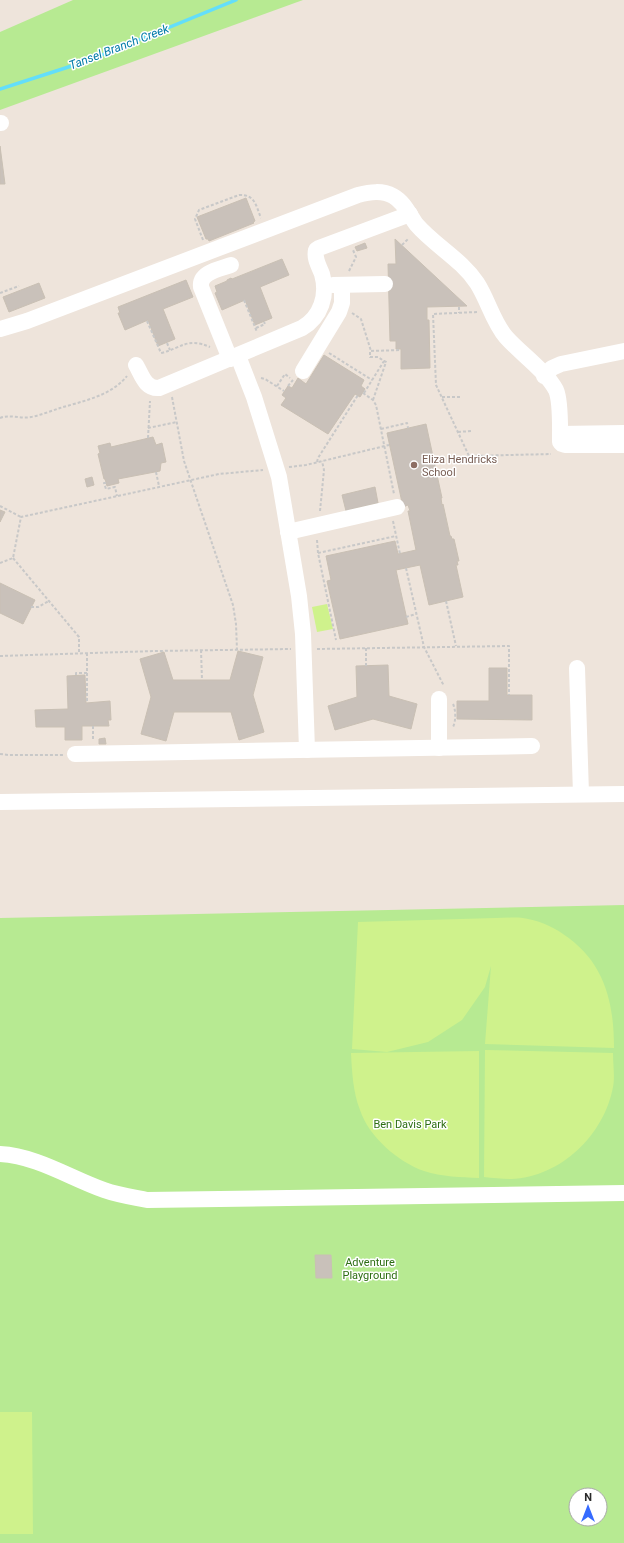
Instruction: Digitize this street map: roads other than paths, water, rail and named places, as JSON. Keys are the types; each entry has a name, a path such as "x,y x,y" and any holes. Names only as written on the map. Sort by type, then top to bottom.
{"lane":[{"path":"0,329 27,321 358,195 368,192 383,192 395,197 401,202 420,228 455,258 471,275 482,290 497,323 506,337 556,390 569,445"},
{"path":"136,364 146,383 151,387 159,388 232,355 263,345 302,328 314,320 320,308 323,278 315,258 316,250 410,214"},
{"path":"231,265 205,275 200,283 232,355 249,381 276,468 298,596 304,649 307,750"},
{"path":"323,285 384,284"},
{"path":"296,375 337,317 341,307 342,285"},
{"path":"544,376 552,368 561,364 624,351"},
{"path":"569,445 624,433"},
{"path":"569,445 624,445"},
{"path":"288,532 397,507"},
{"path":"578,668 581,794"},
{"path":"439,748 445,696"},
{"path":"74,754 532,746"},
{"path":"0,802 624,794"},
{"path":"0,1154 26,1158 105,1191 127,1197 147,1200 624,1193"}],"waterway":[{"name":"Tansel Branch Creek","path":"0,89 87,61 236,0"}],"place":[{"name":"Eliza Hendricks School","path":"414,465"}],"park label":[{"name":"Ben Davis Park","path":"410,1124"},
{"name":"Adventure Playground","path":"370,1268"}]}
